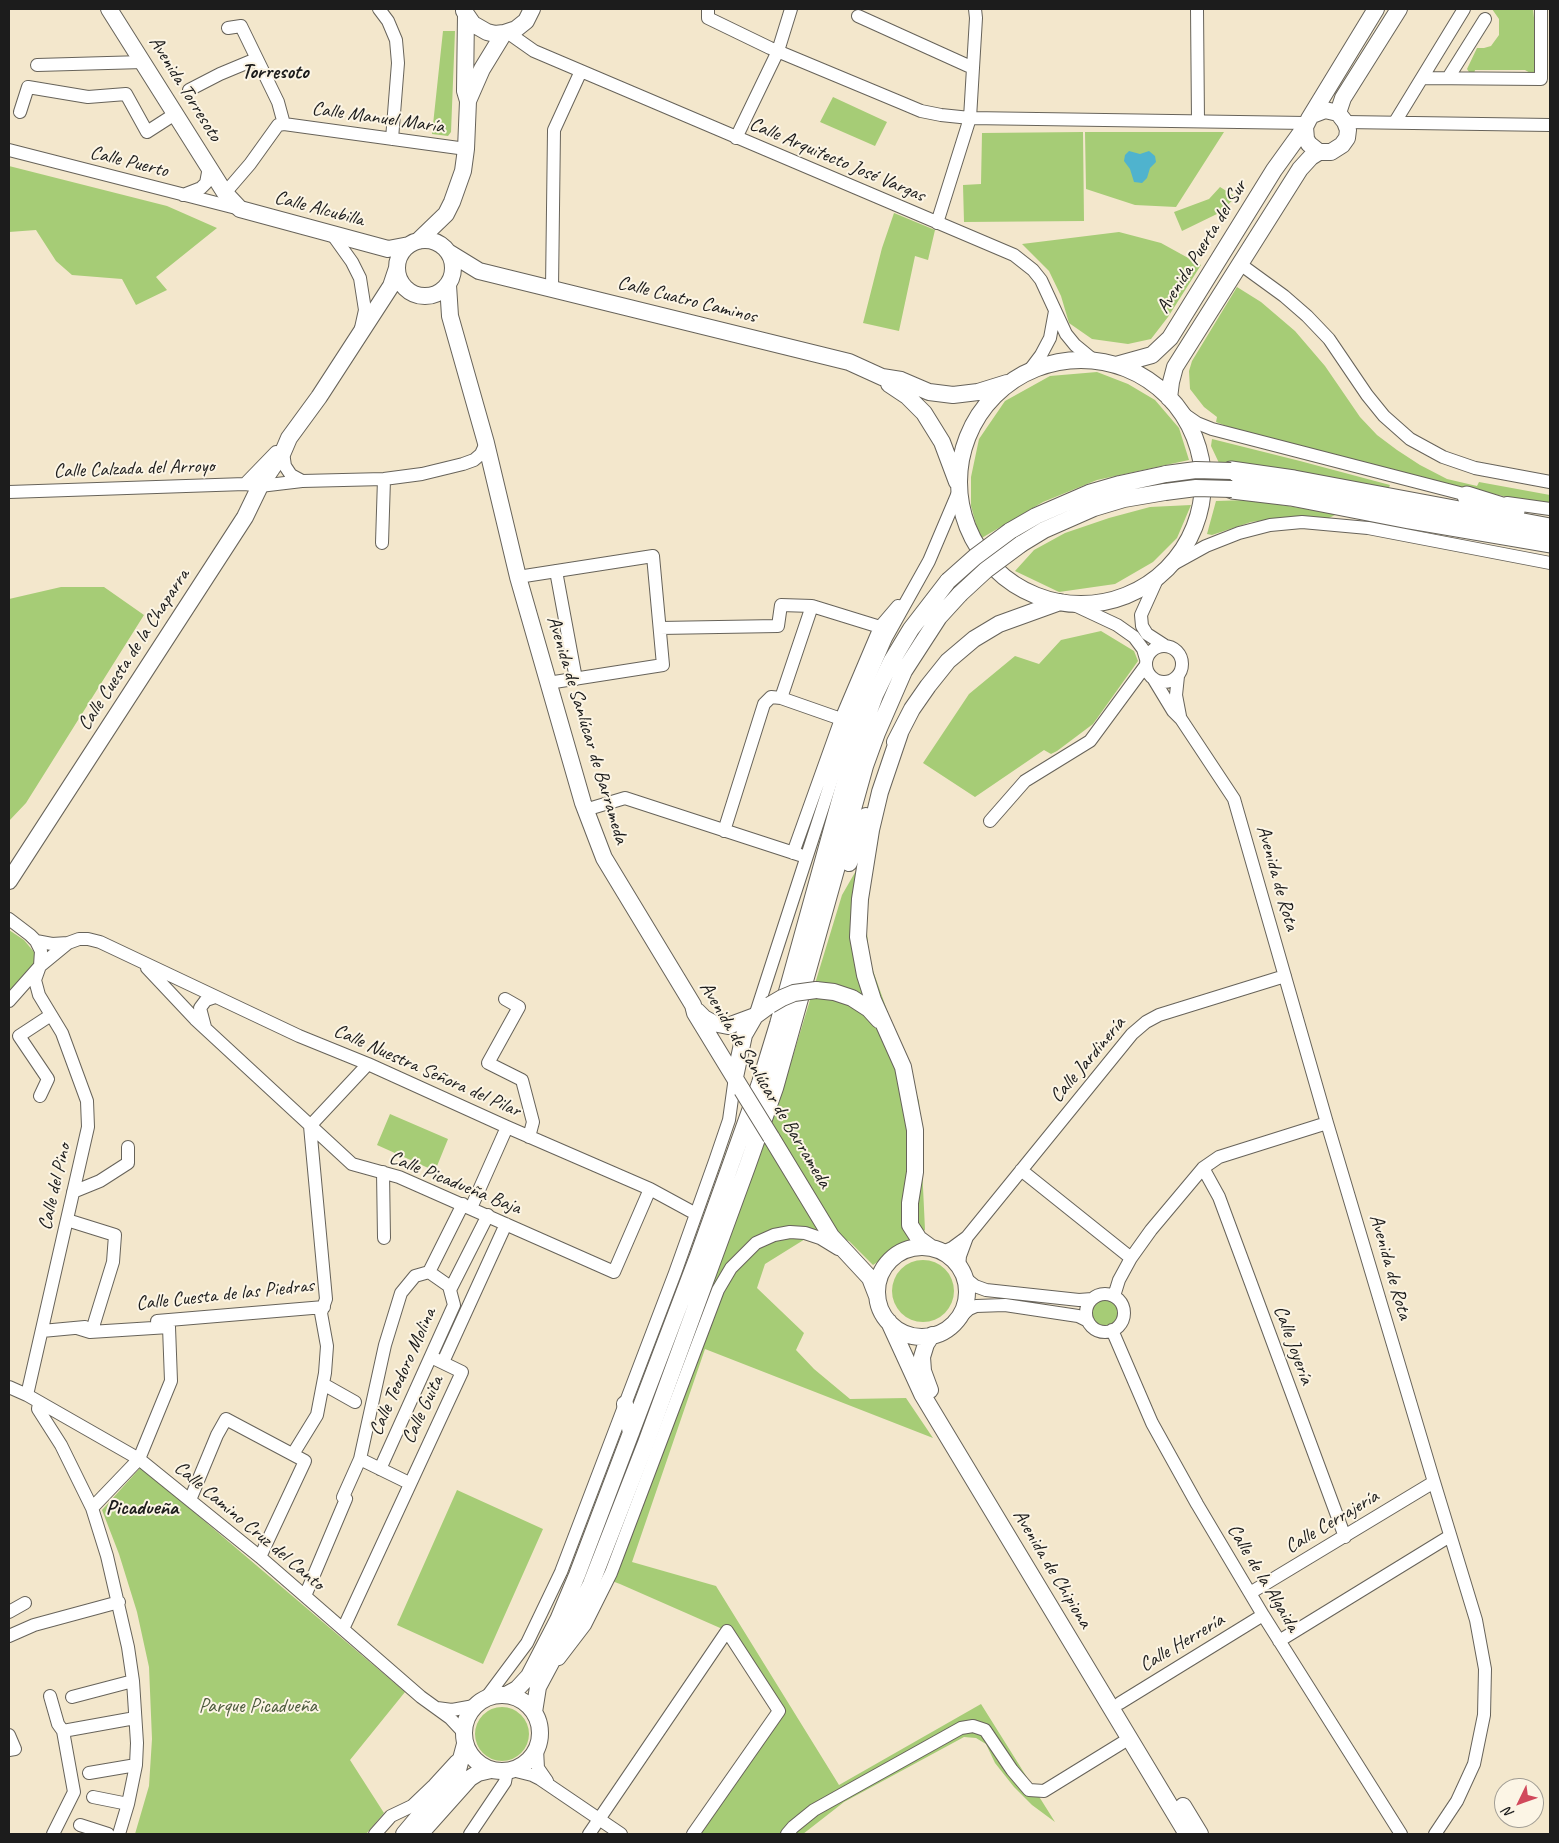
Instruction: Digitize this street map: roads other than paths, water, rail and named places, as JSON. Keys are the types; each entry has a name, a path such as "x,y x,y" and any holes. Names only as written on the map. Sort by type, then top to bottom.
{"highway":[{"path":"1232,480 1294,480 1550,528"},
{"path":"1232,480 1291,496 1418,521 1550,543"},
{"path":"1467,496 1495,506 1550,520"}],"main road":[{"name":"Avenida Torresoto","path":"109,9 225,193 240,209"},
{"name":"Avenida Puerta del Sur","path":"1116,365 1152,355 1170,338 1274,170 1308,122 1376,9"},
{"name":"Avenida Puerta del Sur","path":"1169,398 1175,367 1300,169 1311,157 1319,152 1331,152 1342,145 1348,130 1342,117 1343,98 1399,9"},
{"path":"464,11 473,24 480,29 495,34 506,33 516,29 529,15"},
{"path":"413,243 432,241 444,249 453,267 450,281 434,295 420,296 411,293 403,286 398,277 394,259 446,214 463,171 468,101 465,91 464,11"},
{"path":"468,101 482,69 506,33"},
{"path":"1319,152 1306,139 1308,122 1325,110 1342,117"},
{"name":"Calle Alcubilla","path":"240,209 332,234 394,259"},
{"path":"444,249 446,214"},
{"name":"Calle Cuatro Caminos","path":"444,249 479,271 849,362 882,377 901,380 929,392 952,395 978,392 1010,382"},
{"name":"Calle Cuesta de la Chaparra","path":"9,882 245,517 252,485 286,445 391,286 394,259"},
{"name":"Calle Cuatro Caminos","path":"450,281 462,273 479,271"},
{"name":"Avenida de Sanlúcar de Barrameda","path":"450,281 450,316 486,443 518,577 585,810 604,858 695,1014 827,1229 846,1254 870,1278 878,1298"},
{"path":"832,888 847,867 886,761 912,709 948,661 974,639 999,624 1065,603 1103,602 1118,598 1132,592 1163,571 1182,550 1193,530 1199,509 1202,484 1200,459 1193,435 1181,412 1169,398 1142,377 1116,365 1092,359 1065,360 1029,371 1010,382 983,408 966,442 957,489"},
{"name":"Calle Cuatro Caminos","path":"882,377 907,396 924,413 942,442 970,532 983,553 1000,572 1020,587 1043,597 1065,603"},
{"path":"506,1695 518,1689 529,1676 558,1620 708,1229 760,1083 831,830 863,726 891,662 911,629 948,581 975,557 1010,531 1036,516 1090,493 1166,474 1196,470 1232,480"},
{"path":"534,1712 538,1687 591,1584 712,1265 775,1088 866,766 890,701 904,671 939,617 960,594 986,570 1021,544 1044,530 1094,508 1124,499 1196,488 1232,480"},
{"path":"900,734 880,792 871,830 860,899 858,937 865,975 873,1000 903,1067 915,1130 915,1172 910,1203 910,1225 919,1239 936,1250 962,1273 967,1289 966,1299 958,1319 942,1332 920,1336 898,1330 889,1322 882,1311 878,1298 881,1274 891,1260 906,1250 918,1247 936,1250"},
{"path":"692,1006 704,1018 720,1025 728,1026 755,1016 770,1005 794,993 816,990 834,992 852,998 869,1009 885,1028"},
{"path":"738,1084 738,1056 744,1035 755,1016"},
{"name":"Avenida de Chipiona","path":"889,1322 922,1394 1187,1834"},
{"name":"Avenida de Chipiona","path":"932,1335 926,1344 922,1356 923,1372 931,1390 1200,1834"},
{"path":"624,1404 631,1432"},
{"path":"404,1834 458,1770 464,1743 466,1718 480,1702 497,1695 506,1695 518,1698 527,1704 539,1722 540,1735 537,1749 526,1763 510,1771 491,1770 478,1773 470,1778 420,1834"},
{"path":"464,1743 473,1758 482,1766 491,1770"}],"street":[{"path":"379,9 388,21 396,40 398,63 392,139"},
{"path":"736,138 778,51 791,9"},
{"path":"937,223 970,118 974,68 975,9"},
{"path":"1197,9 1198,121"},
{"path":"1395,122 1464,9"},
{"path":"1422,78 1541,79 1541,9"},
{"path":"708,13 778,51 921,111 941,115 970,118 1308,122"},
{"path":"529,15 526,34 534,51"},
{"path":"858,16 974,68"},
{"path":"1448,78 1484,19"},
{"path":"225,193 250,164 278,125 284,124 278,102 241,26 228,28"},
{"name":"Calle Arquitecto José Vargas","path":"506,33 534,51 989,244 1024,262 1041,280 1066,334 1074,345 1092,359"},
{"path":"189,90 220,74 256,59"},
{"path":"37,65 143,62"},
{"path":"552,288 554,130 581,71"},
{"path":"20,112 28,87 88,97 126,94 147,132 175,114"},
{"path":"1342,117 1395,122 1550,125"},
{"name":"Calle Manuel María","path":"284,124 466,150"},
{"name":"Calle Puerto","path":"9,150 240,209"},
{"name":"Avenida Torresoto","path":"183,195 201,188 206,183 209,167"},
{"path":"332,234 352,262 360,278 365,310 360,335"},
{"path":"1240,264 1284,296 1307,316 1329,339 1367,395 1384,416 1410,438 1443,457 1475,468 1550,482"},
{"path":"1029,371 1050,338 1055,310"},
{"path":"1181,412 1197,423 1212,429 1467,496 1550,510"},
{"path":"463,464 474,460 482,454 486,443"},
{"path":"286,445 285,466 291,475 302,481"},
{"path":"463,464 482,468 495,482"},
{"name":"Calle Calzada del Arroyo","path":"9,492 384,479 422,474 463,464"},
{"path":"382,543 384,479"},
{"path":"755,1016 842,748 866,684 886,638 939,540 957,489"},
{"path":"1149,669 1161,682 1167,682 1178,676 1182,671 1182,659 1175,649 1164,645 1148,634 1142,626 1140,615 1163,571 1206,546 1239,533 1270,525 1302,522 1368,528 1550,563"},
{"path":"518,577 653,556 664,665 548,683"},
{"path":"556,571 576,679"},
{"path":"793,853 841,719 880,627 916,585"},
{"name":"Avenida de Rota","path":"1065,603 1096,614 1118,625 1134,637 1144,649 1149,669 1173,711 1181,719 1234,799 1327,1123 1476,1620 1485,1669 1484,1715 1474,1764 1457,1801 1435,1834"},
{"path":"660,628 778,626 781,605 812,606 880,627"},
{"path":"781,698 812,606"},
{"path":"990,821 1025,781 1090,741 1137,677 1149,669 1153,649 1164,645"},
{"name":"Avenida de Rota","path":"1178,676 1176,695 1181,719"},
{"path":"724,831 764,704 771,697 781,698 841,719"},
{"path":"585,810 625,798 807,858"},
{"path":"9,920 36,941 40,951 40,966 35,980 39,995"},
{"name":"Calle Picadueña Baja","path":"36,941 52,944 88,939 100,942 142,963 206,1028 352,1164 400,1177 614,1272 650,1190"},
{"path":"12,996 40,966 68,943"},
{"name":"Calle Nuestra Señora del Pilar","path":"142,963 299,1036 368,1064 650,1190 696,1214"},
{"name":"Calle Jardinería","path":"936,1250 952,1248 967,1237 1132,1034 1146,1022 1159,1015 1285,976"},
{"path":"12,996 28,991 39,995"},
{"name":"Calle del Pino","path":"27,1395 88,1128 87,1101 62,1033 39,995"},
{"path":"206,1028 200,1008 206,1000 216,997"},
{"path":"505,999 518,1007 488,1063 522,1080 532,1122 529,1137"},
{"path":"40,1096 48,1079 19,1036 51,1015"},
{"path":"310,1126 368,1064"},
{"path":"433,1706 444,1710 452,1710 480,1702 517,1658 543,1612 575,1536 696,1214 729,1120 738,1084"},
{"path":"1114,1296 1119,1280 1131,1258 1150,1230 1203,1168 1218,1157 1327,1123"},
{"name":"Calle Cuesta de las Piedras","path":"42,1331 324,1307 326,1299 310,1126"},
{"path":"304,1596 346,1499 343,1497 360,1458 385,1345 401,1293 415,1276 429,1272 467,1206 507,1127"},
{"path":"73,1192 100,1181 128,1162 128,1146"},
{"name":"Calle Joyería","path":"1203,1168 1218,1197 1345,1537"},
{"path":"1021,1170 1131,1258"},
{"path":"383,1172 384,1238"},
{"name":"Calle Teodoro Molina","path":"450,1290 488,1215"},
{"path":"67,1220 115,1235 113,1262 93,1327"},
{"name":"Calle Guita","path":"410,1484 462,1372 437,1359 506,1224"},
{"path":"545,1676 585,1625 603,1591 718,1290 731,1268 756,1243 774,1235 790,1232 805,1233 820,1238 846,1254"},
{"name":"Calle Jardinería","path":"962,1273 960,1256 967,1237"},
{"name":"Calle Teodoro Molina","path":"380,1469 437,1359 454,1305 449,1286 429,1272"},
{"path":"958,1319 968,1309 976,1306 1004,1305 1078,1316 1088,1321 1095,1330 1106,1332 1112,1330 1121,1322 1124,1310 1114,1296 1102,1294 1079,1300 986,1290 974,1286 962,1273"},
{"path":"1088,1321 1086,1309 1092,1298"},
{"path":"293,1454 317,1415 327,1346 321,1312 324,1307"},
{"path":"77,1328 90,1332 169,1327 171,1381 139,1458 92,1508"},
{"name":"Calle de la Algaida","path":"1112,1330 1152,1423 1197,1504 1279,1641 1401,1834"},
{"path":"323,1384 355,1402"},
{"name":"Calle Camino Cruz del Canto","path":"9,1386 139,1458 260,1557 433,1706 450,1718 464,1743"},
{"path":"40,1403 38,1409 61,1445 92,1508 119,1602 133,1681 137,1743 136,1765 128,1804 119,1834"},
{"path":"190,1500 226,1418 305,1461 260,1557"},
{"name":"Calle Teodoro Molina","path":"360,1458 410,1484"},
{"name":"Calle Cerrajería","path":"1250,1594 1434,1482"},
{"path":"342,1629 410,1484"},
{"path":"1279,1641 1450,1536"},
{"path":"9,1636 34,1625 119,1602"},
{"path":"9,1612 25,1604"},
{"name":"Calle Herrería","path":"1120,1703 1263,1615"},
{"path":"589,1834 727,1631 779,1711 693,1834"},
{"path":"72,1697 133,1681"},
{"path":"50,1696 58,1724 63,1731 74,1792 53,1834"},
{"path":"63,1731 135,1718"},
{"path":"787,1834 793,1826 814,1810 961,1728 972,1726 985,1730 1012,1770 1029,1790 1044,1791 1130,1738"},
{"path":"9,1735 14,1749 9,1750"},
{"path":"375,1834 391,1816 412,1806 434,1785 464,1743"},
{"path":"537,1749 538,1768 542,1777 550,1785"},
{"path":"88,1773 136,1765"},
{"path":"470,1834 505,1782 510,1771 532,1774 621,1834"},
{"path":"93,1797 128,1804"},
{"path":"80,1825 108,1834"}],"water":[{"path":"1129,151 1140,154 1149,151 1155,156 1156,162 1150,168 1147,178 1142,183 1134,182 1130,169 1124,161 1125,155"}],"district":[{"name":"Torresoto","path":"275,72"},
{"name":"Picadueña","path":"142,1508"}],"park label":[{"name":"Parque Picadueña","path":"258,1707"}]}
